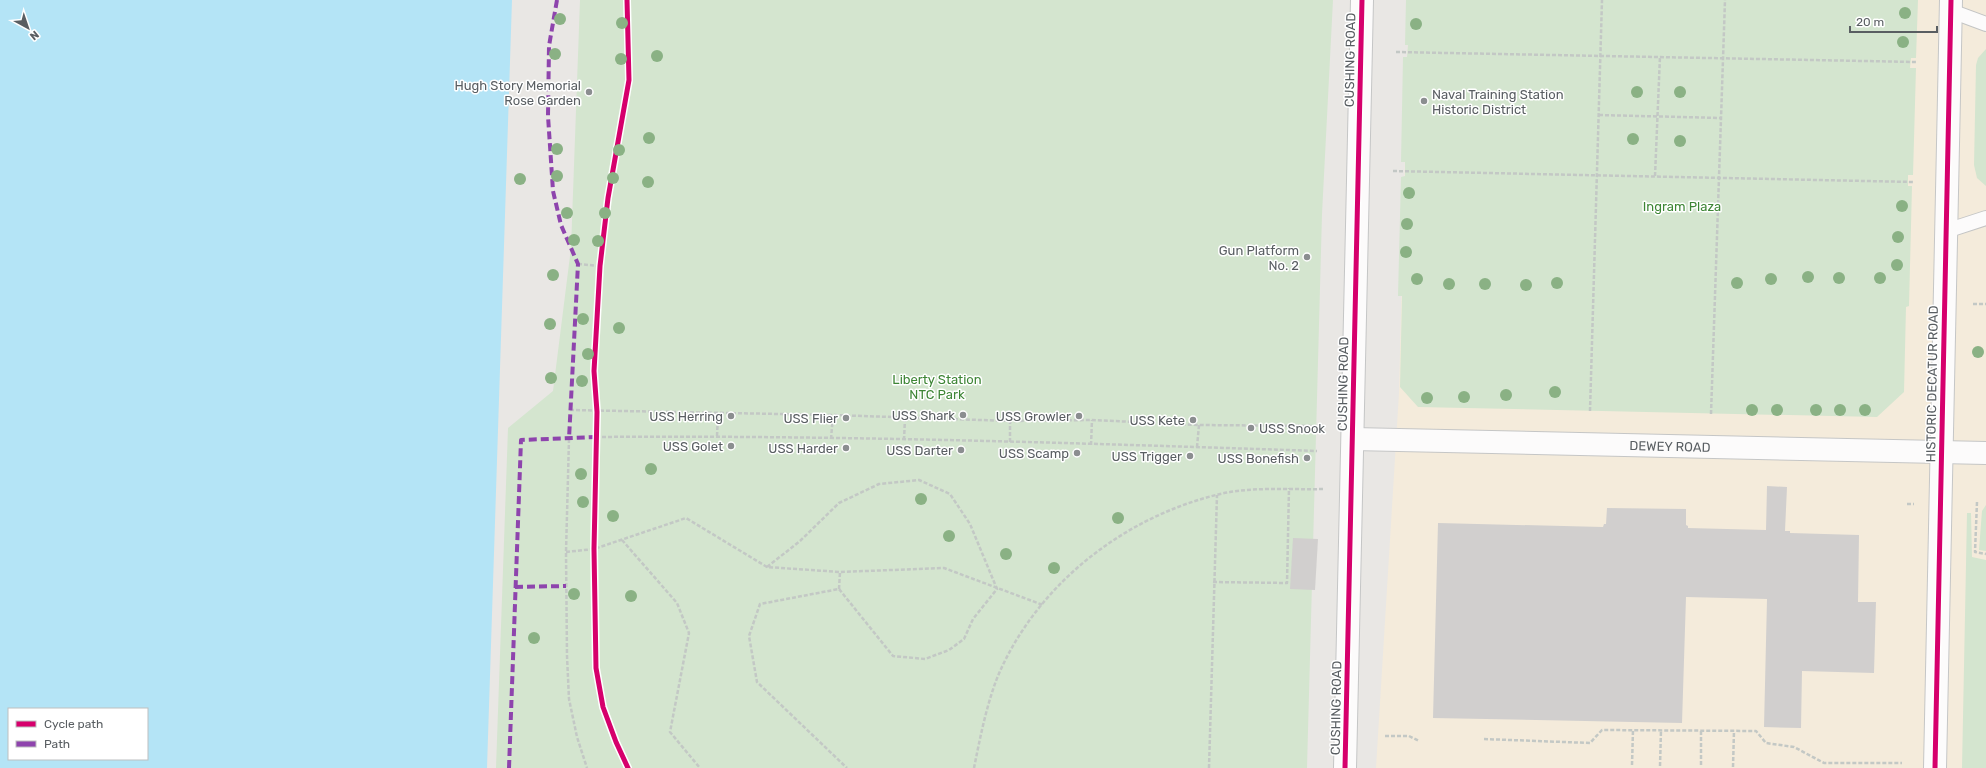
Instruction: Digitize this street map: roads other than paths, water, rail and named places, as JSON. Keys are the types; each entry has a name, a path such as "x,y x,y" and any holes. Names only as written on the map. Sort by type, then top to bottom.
{"street":[{"name":"CUSHING ROAD","path":"1345,768 1362,0"},
{"name":"HISTORIC DECATUR ROAD","path":"1934,768 1951,5"},
{"name":"DEWEY ROAD","path":"1353,439 1986,453"}],"lane":[{"path":"1951,5 1986,24"},
{"path":"1946,231 1986,218"}],"water":[{"path":"0,0 512,0 487,768 0,768"}],"place":[{"name":"Hugh Story Memorial Rose Garden","path":"589,92"},
{"name":"Naval Training Station Historic District","path":"1424,101"},
{"name":"Gun Platform No. 2","path":"1307,257"},
{"name":"USS Shark","path":"963,415"},
{"name":"USS Herring","path":"731,416"},
{"name":"USS Growler","path":"1079,416"},
{"name":"USS Flier","path":"846,418"},
{"name":"USS Kete","path":"1193,420"},
{"name":"USS Snook","path":"1251,428"},
{"name":"USS Golet","path":"731,446"},
{"name":"USS Harder","path":"846,448"},
{"name":"USS Darter","path":"961,450"},
{"name":"USS Scamp","path":"1077,453"},
{"name":"USS Trigger","path":"1190,456"},
{"name":"USS Bonefish","path":"1307,458"}],"park label":[{"name":"Ingram Plaza","path":"1682,206"},
{"name":"Liberty Station NTC Park","path":"937,386"}]}
